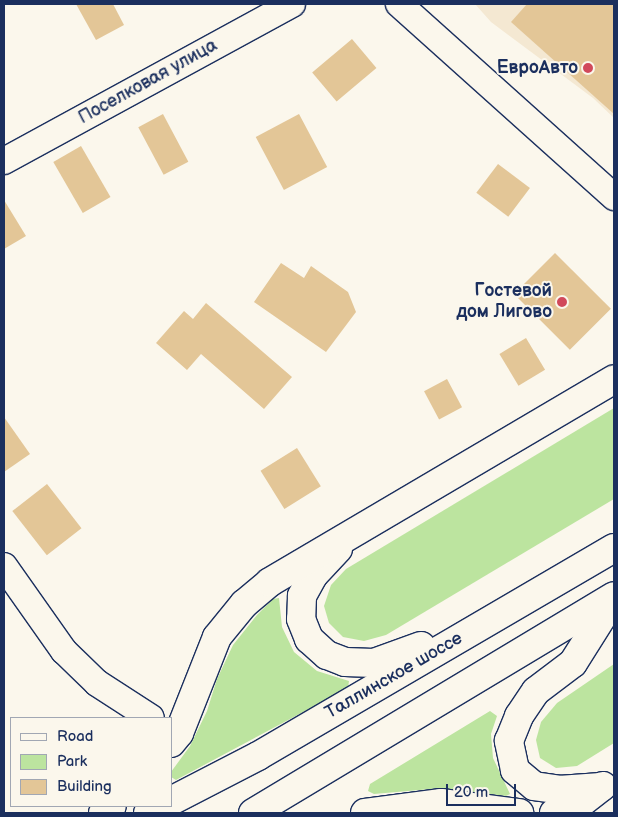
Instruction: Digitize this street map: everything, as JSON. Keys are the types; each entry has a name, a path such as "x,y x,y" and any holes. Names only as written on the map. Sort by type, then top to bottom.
{"main road":[{"path":"174,735 217,637 244,604 303,560 351,535 614,379"},
{"path":"351,535 313,576 302,596 301,620 309,639 327,656 345,662 374,663 484,624"},
{"name":"Таллинское шоссе","path":"172,800 258,756 614,548"},
{"path":"608,782 562,790 534,786 515,770 509,741 519,716 536,691 573,663 614,596"},
{"path":"253,813 614,596"},
{"path":"554,813 572,810 608,782"},
{"path":"365,813 441,803 519,813"},
{"path":"148,813 160,807"}],"street":[{"name":"Поселковая улица","path":"4,161 292,4"},
{"path":"399,4 614,198"},
{"path":"4,566 64,651 97,683 149,717"}],"shaded area":[{"name":"ЕвроАвто","path":"475,4 614,4 614,118 593,98 491,22"}],"green space":[{"path":"614,408 614,499 386,635 364,641 343,637 329,623 324,606 331,585 346,569"},
{"path":"279,598 282,627 294,652 317,671 349,681 348,688 176,780 172,778 172,771 190,746 207,711 217,679 233,645 257,615 273,599"},
{"path":"614,664 614,743 577,766 556,768 540,758 536,740 541,722 557,703"},
{"path":"490,711 497,716 491,734 493,758 510,794 506,796 442,788 374,794 368,791 370,784"}],"building":[{"path":"76,4 113,4 124,25 96,40"},
{"name":"ЕвроАвто","path":"527,4 614,4 614,114 511,22"},
{"path":"352,39 376,68 337,102 312,72"},
{"path":"163,114 188,162 164,175 138,127"},
{"path":"299,114 327,167 284,190 256,137"},
{"path":"81,146 111,197 83,213 53,162"},
{"path":"498,164 530,188 508,217 476,193"},
{"path":"4,200 26,236 4,249"},
{"name":"Гостевой дом Лигово","path":"555,253 611,309 570,350 514,294"},
{"path":"281,263 304,278 311,266 348,292 356,312 326,352 254,302"},
{"path":"206,303 292,377 264,409 201,354 187,370 156,343 184,311 193,319"},
{"path":"526,338 545,370 518,386 499,354"},
{"path":"447,379 462,407 439,419 424,391"},
{"path":"4,417 30,454 4,472"},
{"path":"297,448 321,486 284,509 261,471"},
{"path":"47,484 81,528 47,555 12,511"}],"place":[{"name":"ЕвроАвто","path":"588,68"},
{"name":"Гостевой дом Лигово","path":"562,302"}]}
